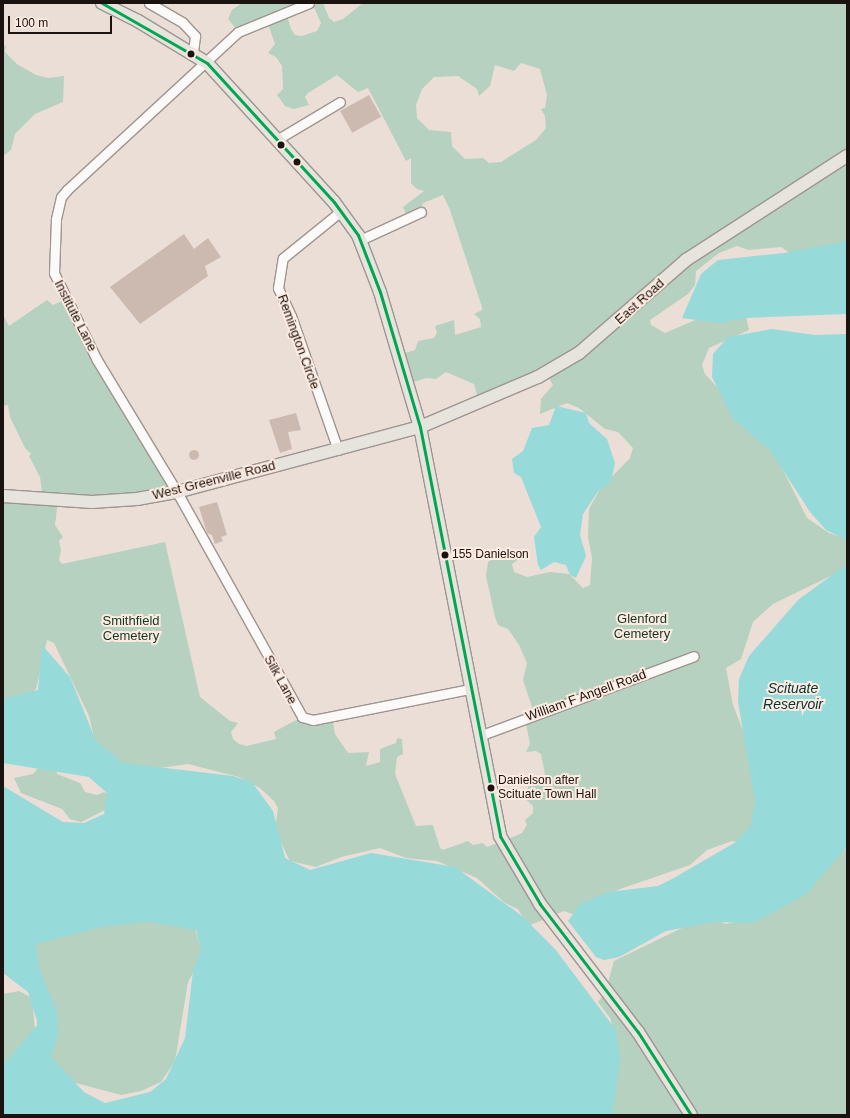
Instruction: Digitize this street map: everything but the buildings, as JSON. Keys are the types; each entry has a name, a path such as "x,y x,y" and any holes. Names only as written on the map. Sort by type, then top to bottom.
{"main road":[{"path":"102,3 193,52 207,63 278,139 341,211 360,240 380,292 420,427 469,689 500,836 525,882 569,946 638,1032 691,1115"},
{"name":"East Road","path":"420,427 538,377 579,353 686,260 847,156"},
{"name":"West Greenville Road","path":"3,496 92,502 137,499 177,492 420,427"}],"street":[{"path":"149,3 183,23 196,36 193,52"},
{"name":"Institute Lane","path":"177,492 97,360 58,282 54,269 54,232 61,196 207,63 238,32 309,3"},
{"path":"278,139 340,102"},
{"name":"Remington Circle","path":"338,450 291,316 278,288 283,258 341,211"},
{"path":"360,240 421,212"},
{"name":"Silk Lane","path":"177,492 302,717 313,720 469,689"},
{"name":"William F Angell Road","path":"479,736 694,656"}],"green space":[{"path":"242,3 309,3 286,13 291,29 295,35 302,36 317,31 321,23 312,3 323,3 329,18 334,22 343,19 363,3 847,3 847,256 796,257 781,247 749,250 737,246 719,253 696,271 695,285 688,294 650,320 651,325 665,333 714,312 746,316 749,330 709,348 702,365 705,374 771,446 807,518 829,533 847,539 847,568 773,604 753,622 741,659 726,668 733,705 744,733 761,817 742,843 732,841 707,850 690,865 620,889 588,904 575,915 564,911 528,926 518,909 505,903 477,878 437,861 406,858 380,848 341,857 316,867 290,861 275,831 278,808 274,801 260,788 239,777 188,764 145,770 120,763 95,741 89,716 54,643 47,640 36,689 3,720 3,496 43,499 40,477 29,456 31,454 25,448 10,417 8,405 3,406 3,315 9,326 47,300 53,305 69,298 176,492 58,501 55,525 63,537 59,541 61,550 59,560 62,564 165,542 200,697 230,721 238,723 231,732 233,739 239,744 247,746 276,739 274,732 300,718 332,718 335,734 348,753 369,752 366,766 380,762 380,749 396,743 397,738 402,739 403,754 397,757 395,774 416,826 433,825 440,848 443,850 468,841 473,845 483,843 487,847 501,842 522,833 527,825 525,820 533,813 533,806 522,796 528,790 528,783 539,781 545,774 541,754 536,751 526,752 530,744 525,718 532,707 523,680 527,663 519,645 508,629 498,625 486,576 488,562 494,558 530,551 512,564 514,572 527,577 550,572 569,574 583,588 590,585 592,558 588,537 589,509 600,489 630,458 633,448 618,432 605,429 579,408 567,403 540,414 541,399 553,385 546,373 479,402 474,384 446,372 436,379 426,378 408,384 399,355 415,350 418,341 434,338 437,333 435,326 454,320 455,335 481,327 480,319 474,314 482,310 482,307 450,210 443,195 423,203 420,212 408,218 403,207 424,191 417,189 411,183 411,158 406,161 368,88 358,92 337,75 308,93 305,97 309,105 294,109 285,106 277,95 283,89 282,66 276,57 268,53 275,44 267,21 238,31 228,19 232,10","holes":["521,63 540,69 547,95 545,108 541,109 545,116 546,128 536,140 501,162 489,163 483,158 465,159 452,146 451,132 429,130 417,118 416,105 422,89 434,77 458,76 477,89 479,96 490,86 495,65 514,71"]},
{"path":"3,45 6,46 5,52 17,64 36,75 48,78 64,76 63,102 35,114 15,134 11,150 3,156"},
{"path":"42,763 55,766 57,774 80,783 85,792 97,795 104,792 110,795 113,806 81,822 70,819 62,809 21,793 14,778 33,774"},
{"path":"847,848 847,1115 613,1115 615,1035 610,1018 598,1002 605,993 614,961 688,925 715,920 726,924 736,922 830,863"},
{"path":"109,917 194,926 203,955 188,982 175,1061 161,1082 141,1091 121,1095 76,1083 48,1063 37,1035 37,1018 20,943"},
{"path":"19,991 32,998 35,1031 3,1073 3,994"}],"water":[{"path":"847,241 847,314 743,318 721,323 682,318 701,274 718,260 784,253"},
{"path":"772,329 815,335 847,334 847,540 826,530 810,512 770,450 733,419 712,377 713,354 728,337"},
{"path":"556,406 586,413 589,423 607,439 615,463 611,482 599,490 583,514 580,535 586,556 576,578 570,575 566,565 554,562 541,570 538,565 534,537 541,527 521,477 514,473 512,459 523,451 532,428 549,425"},
{"name":"Scituate Reservoir","path":"847,564 847,847 805,895 753,923 714,922 666,931 619,957 604,960 596,957 568,921 580,904 609,892 658,886 736,842 751,825 755,801 738,702 739,679 749,656 798,600"},
{"path":"42,645 70,677 96,741 123,763 233,776 252,782 273,811 285,858 310,870 371,853 455,867 522,916 555,949 616,1030 620,1058 613,1115 3,1115 3,1065 38,1024 28,992 3,973 3,786 63,822 84,823 104,814 107,793 89,777 3,763 3,699 38,690","holes":["151,922 196,930 201,950 193,971 185,1038 166,1079 150,1092 105,1103 84,1092 51,1057 58,1034 57,1011 39,967 36,944 106,926"]}],"transit line":[{"path":"102,3 207,63 334,202 358,235 380,292 420,427 500,836 540,904 638,1032 691,1115"}],"place":[{"name":"155 Danielson","path":"445,555"},
{"name":"Danielson after Scituate Town Hall","path":"491,788"}],"park label":[{"name":"Glenford Cemetery","path":"642,628"},
{"name":"Smithfield Cemetery","path":"131,630"}]}
